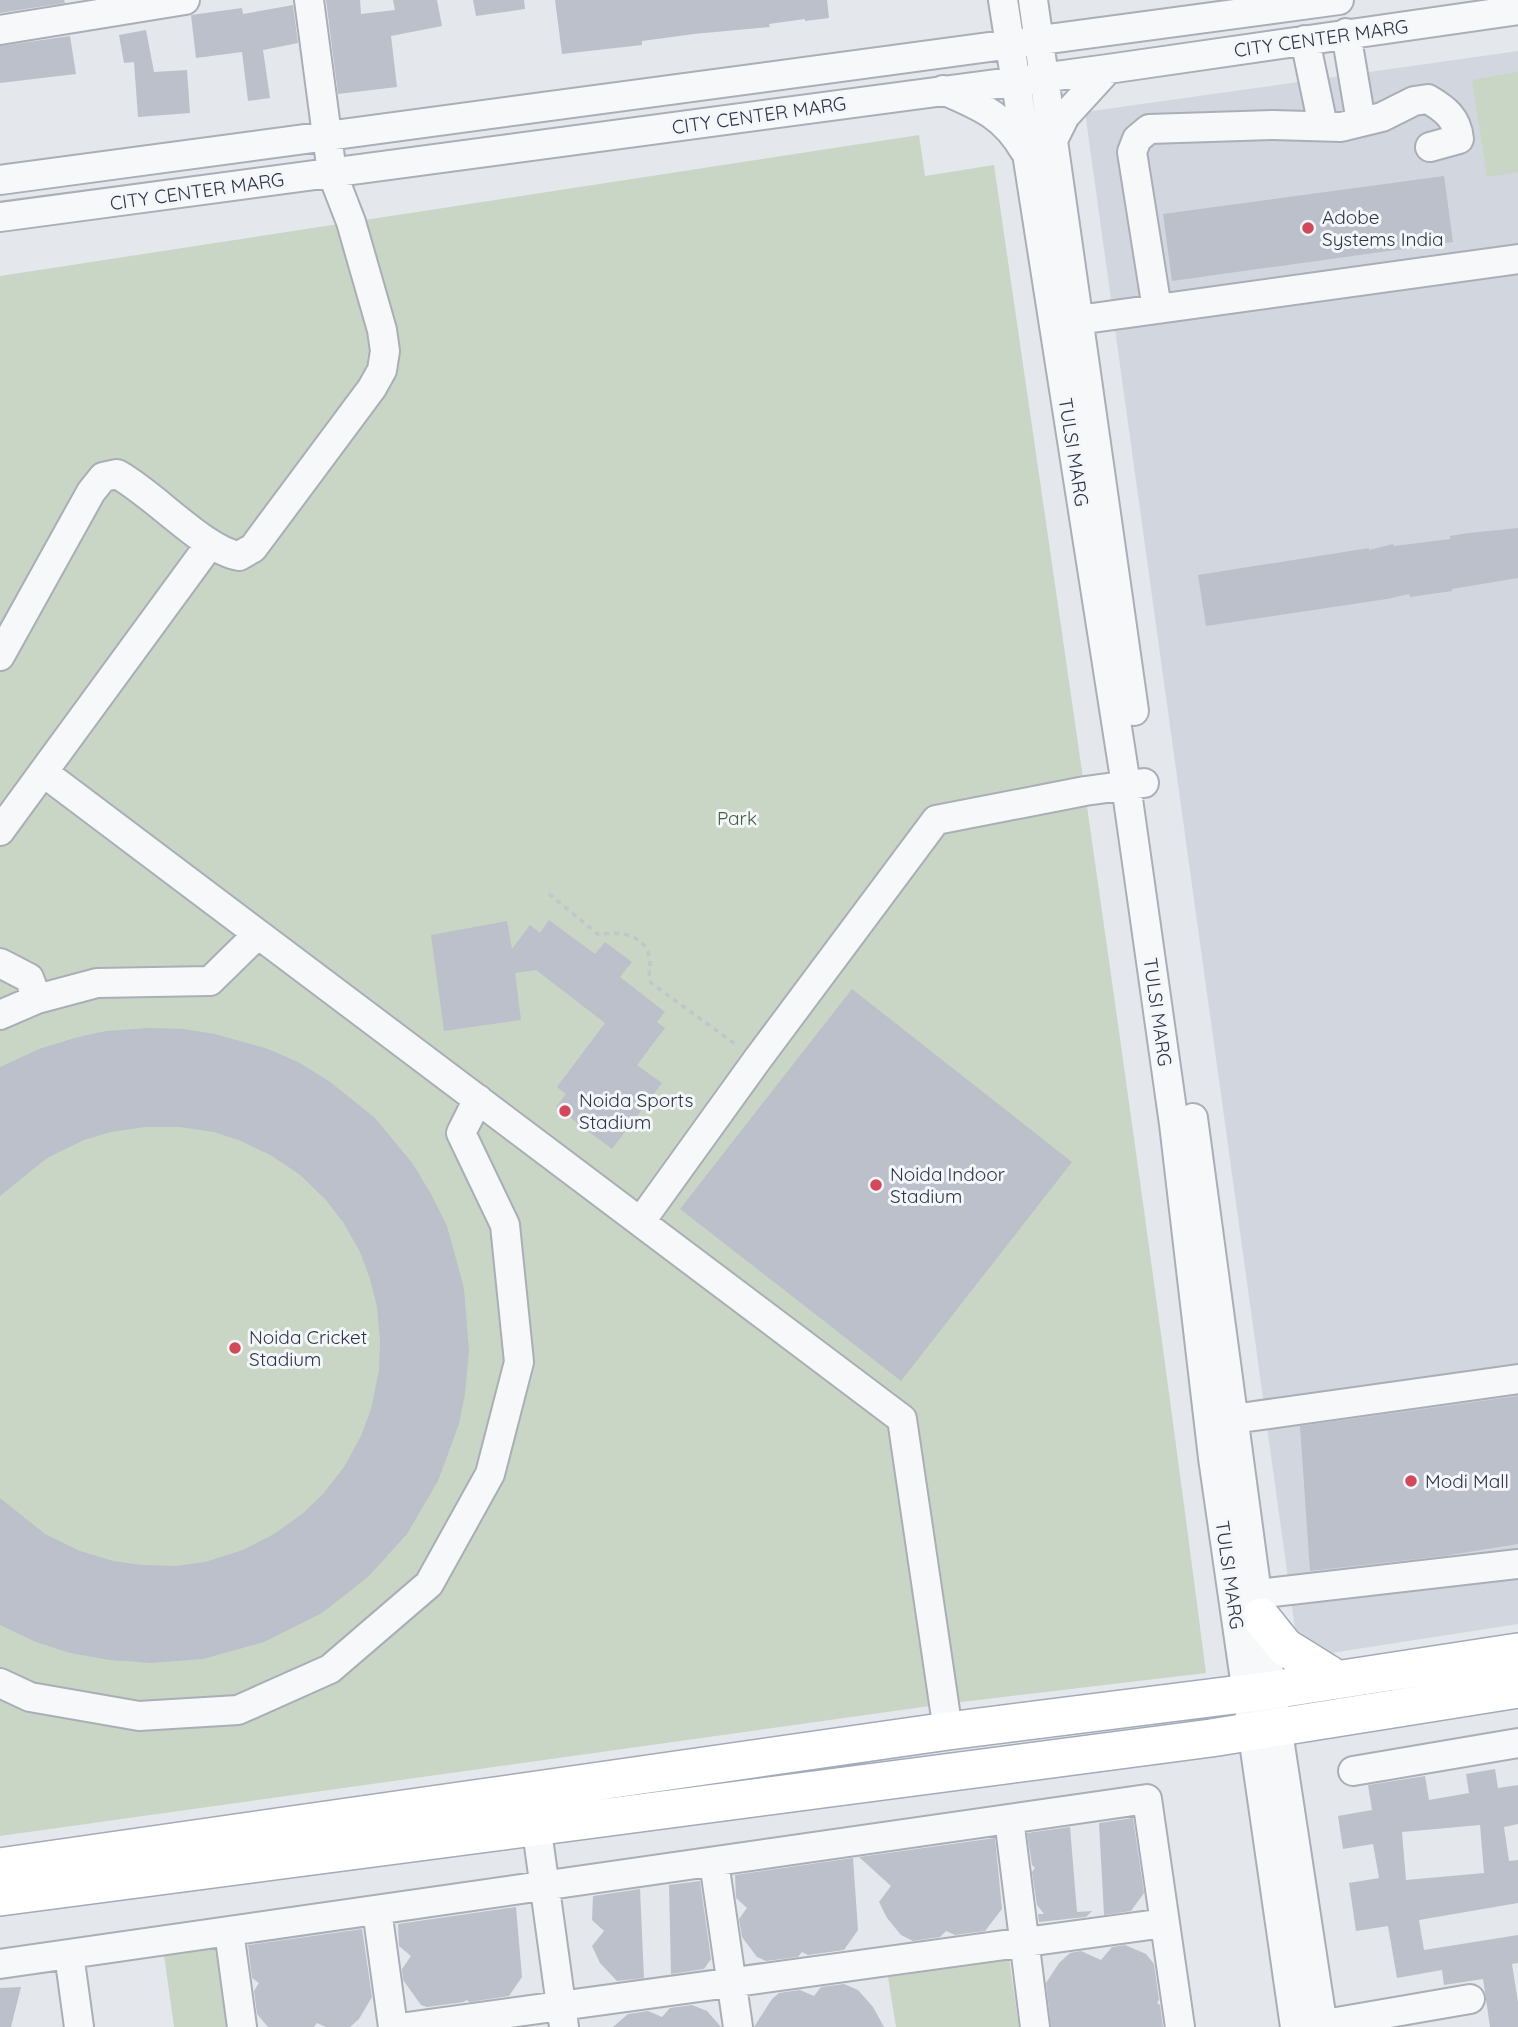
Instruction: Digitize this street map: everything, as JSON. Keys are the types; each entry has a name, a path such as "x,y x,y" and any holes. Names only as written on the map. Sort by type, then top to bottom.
{"main road":[{"path":"1259,1606 1285,1647 1338,1680"},
{"path":"0,1897 534,1810 948,1731 1259,1691 1518,1652"},
{"path":"0,1867 1211,1738 1518,1689"}],"street":[{"path":"0,30 186,0"},
{"path":"0,656 91,492 103,477 117,474 132,482 210,544 226,554 239,556 253,548 372,388 382,370 386,351 382,330 351,222 332,173 309,0"},
{"name":"TULSI MARG","path":"1003,0 1027,155 1193,1123 1259,1606 1259,1691"},
{"name":"TULSI MARG","path":"1032,0 1078,320 1213,1458 1259,1691 1312,2026"},
{"path":"1041,0 1065,26 1083,35"},
{"name":"CITY CENTER MARG","path":"0,180 1339,0"},
{"name":"CITY CENTER MARG","path":"0,218 1108,69 1518,10"},
{"path":"1346,33 1361,122"},
{"path":"1305,40 1323,126"},
{"path":"1053,140 1065,116 1108,69"},
{"path":"943,90 991,112 1015,134 1027,155"},
{"path":"1157,309 1132,152 1137,139 1149,130 1273,125 1341,127 1382,117 1414,101 1428,99 1451,114 1458,131 1458,139 1430,147"},
{"path":"1078,320 1518,259"},
{"path":"0,831 210,544"},
{"path":"43,772 902,1419 948,1731"},
{"path":"641,1222 757,1060 936,821 1085,790 1135,784"},
{"path":"0,1015 37,999 97,983 210,981 258,934"},
{"path":"0,963 29,978 37,999"},
{"path":"0,1683 30,1697 139,1716 238,1710 330,1669 429,1584 490,1474 519,1362 505,1225 461,1133 478,1099"},
{"path":"1233,1419 1518,1379"},
{"path":"1259,1606 1518,1564"},
{"path":"1353,1771 1518,1743"},
{"path":"0,1964 1147,1799 1180,2027"},
{"path":"534,1810 562,2017"},
{"path":"1009,1819 1035,2027"},
{"path":"714,1862 738,2027"},
{"path":"377,1910 393,2027"},
{"path":"407,2027 562,2017 731,1982 1165,1923"},
{"path":"229,1931 242,2027"},
{"path":"69,1954 79,2027"},
{"path":"1312,2026 1470,1999"}],"path":[{"path":"549,894 599,935 625,933 641,942 650,958 648,973 651,983 757,1060"}],"shaded area":[{"path":"1518,51 1518,1624 1299,1658 1085,112"}],"green space":[{"path":"1518,72 1518,172 1487,177 1472,80"},
{"name":"Noida Sports Stadium","path":"919,135 925,176 994,165 1130,1107 1206,1673 944,1704 0,1836 0,276"},
{"path":"220,1946 231,2027 174,2027 164,1955"},
{"path":"1009,1958 1019,2027 896,2027 888,1977"}],"building":[{"path":"0,0 64,0 65,3 0,13"},
{"path":"326,0 360,0 361,14 395,10 393,0 437,0 442,26 391,36 397,87 338,94"},
{"path":"473,0 524,0 525,9 476,16"},
{"path":"555,0 827,0 829,18 805,19 769,24 770,27 694,34 642,41 642,45 562,54"},
{"path":"293,5 298,43 263,50 270,98 248,101 242,52 196,58 191,15 242,8 243,14"},
{"path":"146,30 154,72 187,70 190,113 138,117 134,62 124,63 119,35"},
{"path":"70,36 76,74 0,83 0,46"},
{"name":"Adobe Systems India","path":"1444,176 1453,242 1172,281 1163,214"},
{"path":"1518,528 1518,578 1452,591 1410,597 1409,594 1206,626 1198,575 1369,550 1393,544 1450,539 1450,536"},
{"path":"549,920 595,954 605,942 632,962 620,977 665,1012 657,1022 665,1028 637,1065 662,1083 612,1149 556,1107 566,1094 557,1087 605,1023 536,970 515,973 521,1020 444,1031 431,935 507,921 512,949 530,925 540,933"},
{"name":"Noida Indoor Stadium","path":"852,989 1072,1162 901,1381 680,1209"},
{"path":"149,1028 215,1034 268,1049 298,1062 329,1081 375,1118 413,1164 447,1226 464,1288 469,1350 459,1424 438,1481 407,1534 368,1577 322,1613 264,1642 203,1659 151,1663 70,1653 36,1642 0,1625 0,1498 45,1534 80,1551 113,1561 176,1566 205,1562 243,1550 274,1534 302,1514 323,1494 344,1467 361,1436 371,1409 379,1370 380,1341 377,1307 370,1279 360,1252 343,1222 325,1199 300,1175 272,1156 241,1141 214,1132 180,1127 145,1127 111,1132 84,1140 47,1158 0,1196 0,1067 39,1049 78,1037 106,1031"},
{"name":"Modi Mall","path":"1518,1396 1518,1544 1444,1556 1310,1571 1300,1426"},
{"path":"1495,1769 1498,1788 1518,1785 1518,1824 1504,1827 1509,1861 1518,1860 1518,1903 1419,1920 1424,1950 1518,1935 1518,1963 1512,1964 1518,2002 1518,2027 1490,2027 1483,1979 1444,1985 1442,1970 1397,1978 1388,1926 1356,1931 1349,1883 1379,1878 1373,1844 1343,1849 1338,1816 1372,1810 1368,1785 1425,1776 1429,1800 1469,1793 1466,1774","holes":["1480,1825 1484,1873 1406,1880 1402,1832"]},
{"path":"1133,1818 1144,1893 1131,1911 1104,1915 1099,1823"},
{"path":"1070,1827 1077,1912 1092,1911 1086,1917 1039,1922 1038,1914 1044,1914 1037,1905 1032,1872 1035,1868 1032,1865 1027,1833"},
{"path":"995,1838 1002,1909 985,1931 955,1935 946,1931 940,1937 913,1941 901,1935 887,1918 879,1902 891,1886 859,1857"},
{"path":"853,1858 858,1930 844,1950 808,1955 802,1952 798,1957 766,1961 757,1957 742,1937 739,1919 747,1908 736,1898 735,1875"},
{"path":"700,1881 711,1959 704,1969 671,1974 669,1885"},
{"path":"640,1889 644,1978 617,1981 600,1963 592,1946 604,1931 592,1920 593,1896"},
{"path":"516,1907 522,1977 509,1996 427,2007 421,2005 403,1980 402,1969 411,1956 399,1946 398,1924"},
{"path":"362,1929 372,1997 359,2019 350,2027 326,2027 317,2023 314,2027 268,2027 257,2014 254,1991 259,1983 252,1978 248,1945"},
{"path":"1125,1945 1146,1954 1154,1964 1159,2000 1157,2003 1160,2005 1163,2027 1051,2027 1046,1983 1059,1963 1070,1953 1081,1951 1101,1960 1112,1947"},
{"path":"844,1984 858,1990 873,2007 884,2027 754,2027 779,1993 800,1990 814,1996 821,1987"},
{"path":"21,1987 11,2027 0,2027 0,1988"},
{"path":"692,2005 707,2011 721,2027 613,2027 628,2014 648,2011 662,2017 670,2008"}],"place":[{"name":"Adobe Systems India","path":"1308,228"},
{"name":"Noida Sports Stadium","path":"565,1111"},
{"name":"Noida Indoor Stadium","path":"876,1185"},
{"name":"Noida Cricket Stadium","path":"235,1348"},
{"name":"Modi Mall","path":"1411,1481"}],"park label":[{"name":"Park","path":"737,818"}]}
